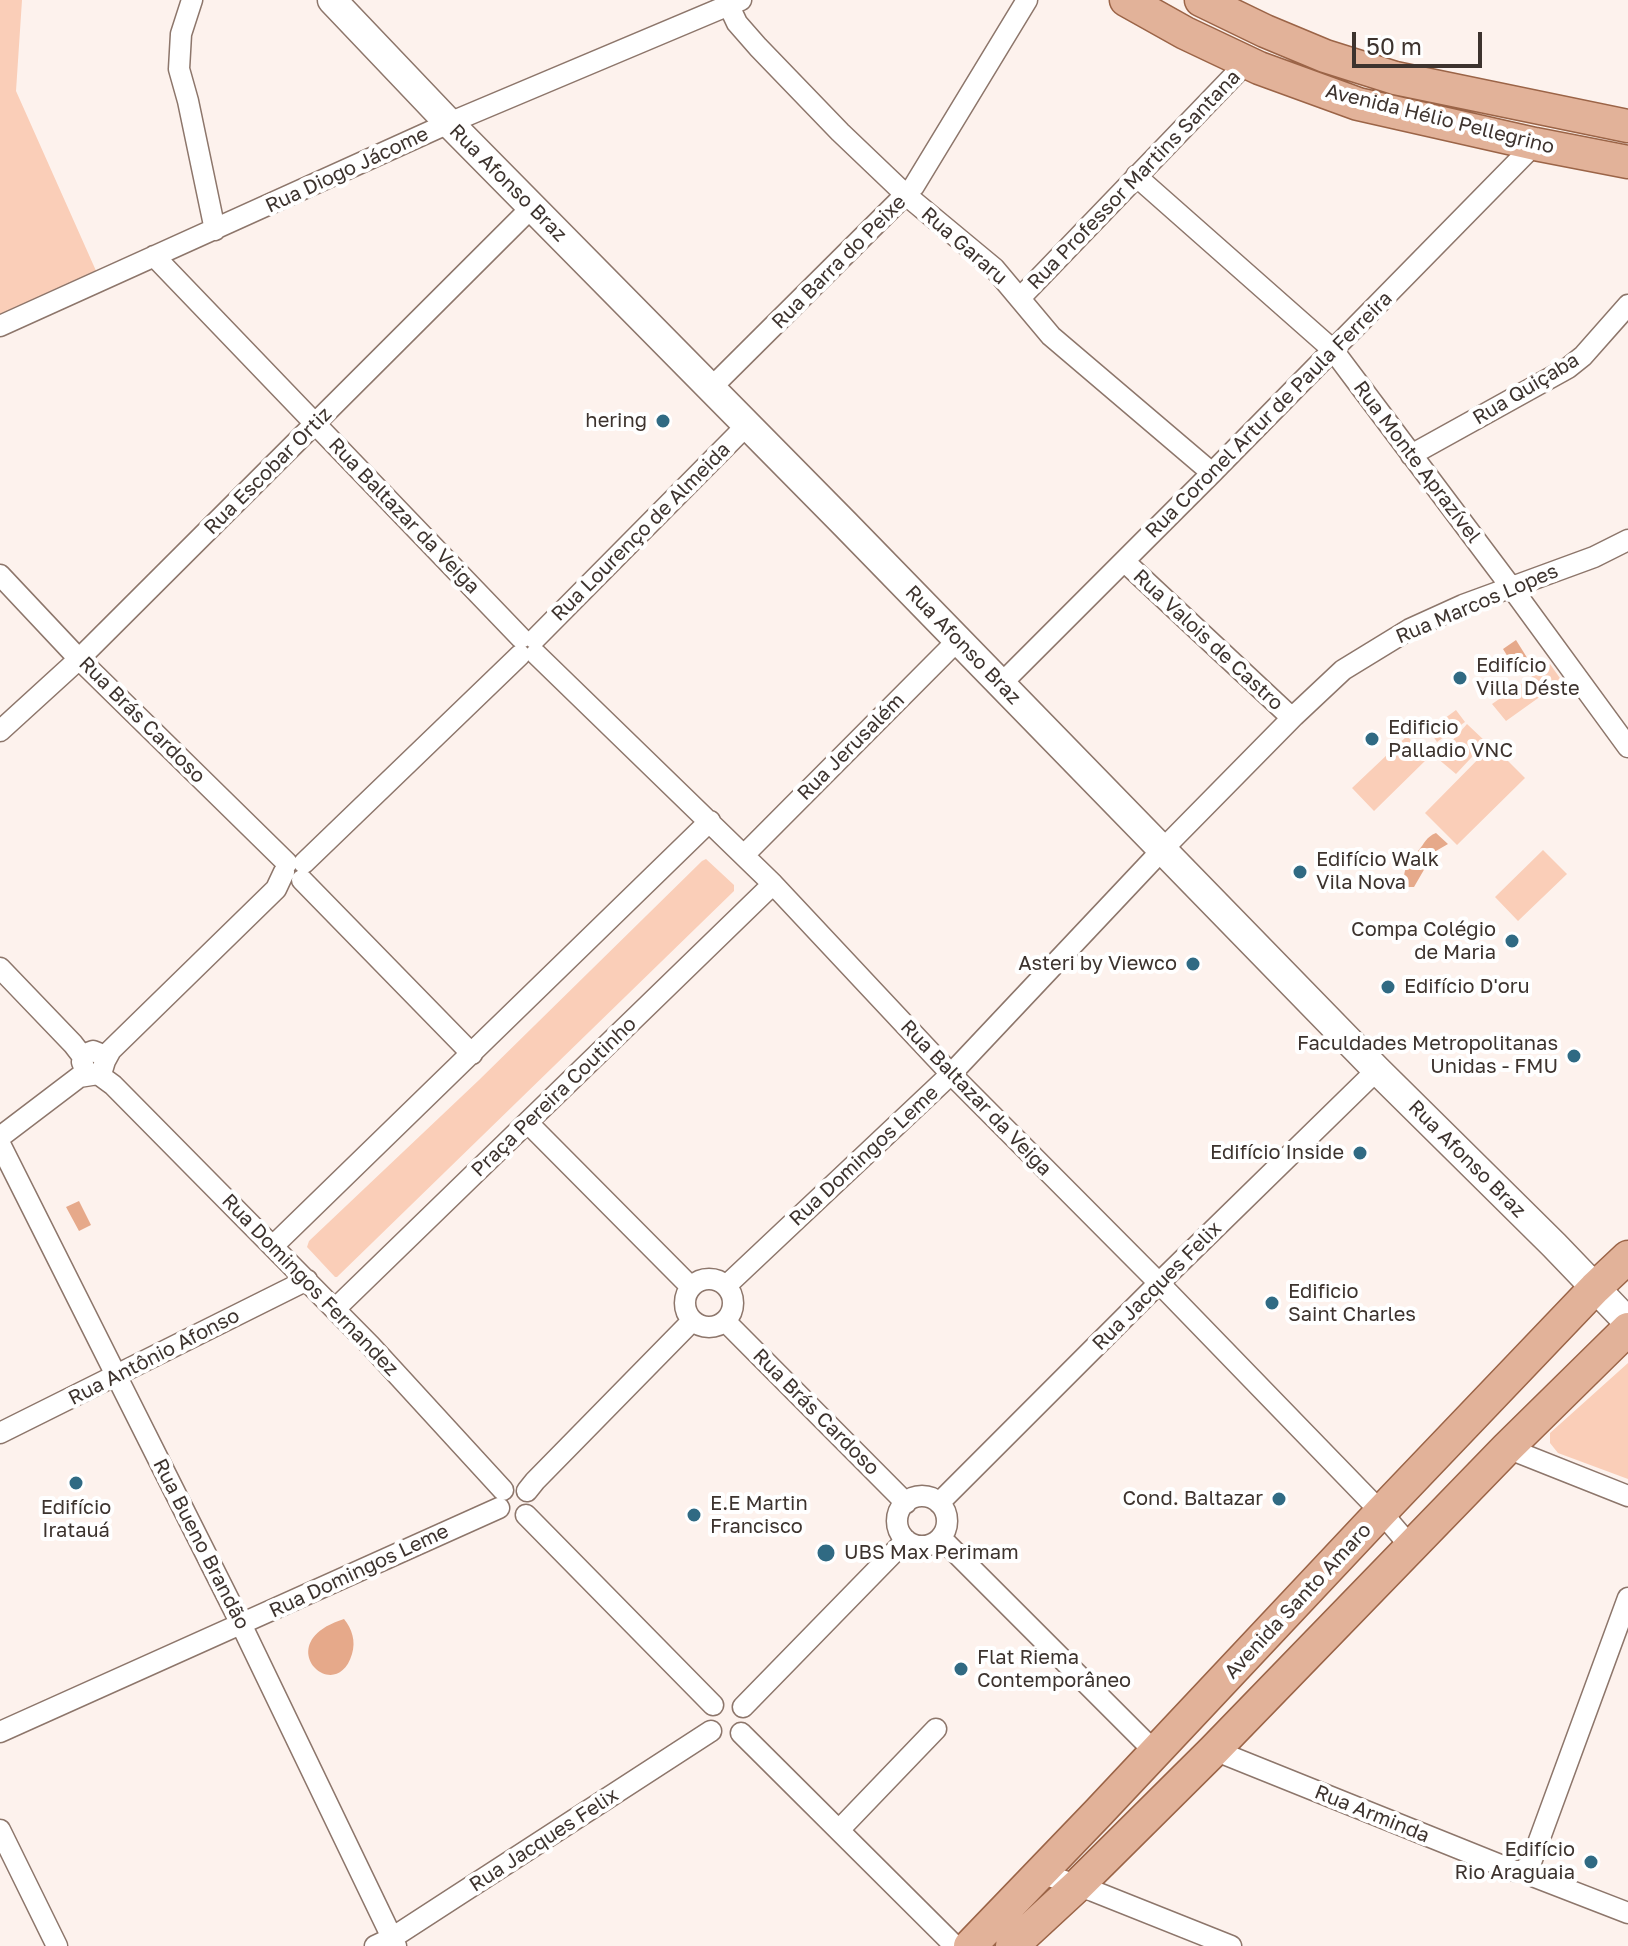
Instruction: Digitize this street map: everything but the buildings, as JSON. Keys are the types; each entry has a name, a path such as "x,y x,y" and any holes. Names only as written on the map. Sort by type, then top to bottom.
{"main road":[{"name":"Avenida Hélio Pellegrino","path":"1126,0 1185,33 1247,62 1358,104 1628,162"},
{"name":"Avenida Hélio Pellegrino","path":"1201,0 1325,56 1395,78 1628,126"},
{"name":"Avenida Santo Amaro","path":"970,1946 1381,1512 1628,1257"},
{"name":"Avenida Santo Amaro","path":"1012,1946 1214,1750 1507,1448 1628,1329"}],"street":[{"path":"192,0 181,34 179,69 215,230"},
{"name":"Rua Afonso Braz","path":"332,0 1377,1070 1628,1322"},
{"name":"Rua Barra do Peixe","path":"711,388 914,186 1027,0"},
{"name":"Rua Diogo Jácome","path":"0,326 449,123 735,3"},
{"name":"Rua Gararu","path":"735,3 737,23 840,132 906,195 994,268 1051,336 1212,473"},
{"name":"Rua Professor Martins Santana","path":"1020,298 1247,62"},
{"name":"Rua Coronel Artur de Paula Ferreira","path":"1001,684 1535,144"},
{"name":"Rua Monte Aprazível","path":"1136,176 1333,350 1628,747"},
{"name":"Rua Escobar Ortiz","path":"0,731 79,659 532,207"},
{"name":"Rua Baltazar da Veiga","path":"154,256 528,646 773,884 951,1074 1159,1283 1381,1512 1411,1547"},
{"name":"Rua Quiçaba","path":"1411,455 1568,368 1583,356 1628,305"},
{"name":"Rua Lourenço de Almeida","path":"0,1137 94,1063 528,646 747,425"},
{"name":"Rua Marcos Lopes","path":"1163,849 1343,670 1379,646 1463,605 1594,557 1628,540"},
{"name":"Rua Valois de Castro","path":"1125,562 1292,718"},
{"name":"Rua Brás Cardoso","path":"0,575 291,875 472,1054"},
{"name":"Rua Jerusalém","path":"744,855 958,640"},
{"path":"273,1246 710,821"},
{"name":"Rua Domingos Leme","path":"727,1285 951,1074 1163,849"},
{"name":"Praça Pereira Coutinho","path":"335,1309 773,884"},
{"name":"Rua Domingos Fernandez","path":"0,968 335,1309 501,1499"},
{"name":"Rua Jacques Felix","path":"939,1503 1377,1070"},
{"path":"528,1123 691,1287"},
{"name":"Rua Bueno Brandão","path":"0,1144 241,1624 388,1943"},
{"path":"709,1278 727,1285 734,1303 726,1322 710,1328 692,1321 685,1303 691,1287 709,1278"},
{"name":"Rua Antônio Afonso","path":"0,1433 307,1280"},
{"path":"527,1491 692,1321"},
{"name":"Rua Brás Cardoso","path":"726,1322 906,1503"},
{"path":"1507,1448 1628,1496"},
{"path":"516,1486 527,1491 532,1504 526,1515 514,1520 502,1514 501,1499 516,1486"},
{"path":"926,1497 939,1503 947,1516 941,1538 935,1543 920,1546 906,1540 898,1525 898,1517 906,1503 926,1497"},
{"name":"Rua Domingos Leme","path":"0,1732 241,1624 501,1499"},
{"path":"526,1515 713,1705"},
{"path":"941,1538 1155,1752"},
{"path":"743,1707 906,1540"},
{"path":"1628,1598 1530,1865 1535,1877 1628,1913"},
{"path":"725,1699 743,1707 747,1723 741,1733 732,1739 715,1736 707,1720 709,1709 725,1699"},
{"path":"839,1830 936,1729"},
{"name":"Rua Jacques Felix","path":"388,1943 711,1731"},
{"path":"741,1733 955,1946"},
{"name":"Rua Arminda","path":"1214,1750 1515,1871 1522,1871 1530,1865"},
{"path":"0,1830 57,1946"},
{"path":"1041,1873 1231,1946"}],"shaded area":[{"path":"0,0 22,0 16,91 97,273 0,316"},
{"path":"1516,640 1531,664 1518,673 1503,649"},
{"path":"1550,664 1562,681 1506,721 1492,704"},
{"path":"1456,710 1465,722 1437,742 1429,730"},
{"path":"1467,724 1486,742 1456,774 1437,758"},
{"path":"1407,736 1428,758 1374,811 1352,788"},
{"path":"1492,745 1525,778 1457,845 1425,813"},
{"path":"1436,833 1448,844 1429,855 1414,887 1404,887 1408,864 1428,838"},
{"path":"1543,850 1567,874 1518,921 1495,897"},
{"path":"706,859 734,885 734,891 335,1277 307,1247 309,1241"},
{"path":"79,1201 91,1225 79,1231 66,1207"},
{"path":"1628,1363 1628,1479 1558,1453 1550,1443 1550,1433"},
{"path":"344,1619 352,1635 352,1654 344,1669 333,1675 322,1673 313,1666 308,1655 311,1642 322,1630"}],"place":[{"name":"hering","path":"663,421"},
{"name":"Edifício Villa Déste","path":"1460,678"},
{"name":"Edificio Palladio VNC","path":"1372,739"},
{"name":"Edifício Walk Vila Nova","path":"1300,872"},
{"name":"Compa Colégio de Maria","path":"1512,941"},
{"name":"Asteri by Viewco","path":"1193,964"},
{"name":"Edifício D'oru","path":"1388,987"},
{"name":"Faculdades Metropolitanas Unidas - FMU","path":"1574,1056"},
{"name":"Edifício Inside","path":"1360,1153"},
{"name":"Edificio Saint Charles","path":"1272,1303"},
{"name":"Edifício Iratauá","path":"76,1483"},
{"name":"Cond. Baltazar","path":"1279,1499"},
{"name":"E.E Martin Francisco","path":"694,1515"},
{"name":"UBS Max Perimam","path":"826,1553"},
{"name":"Flat Riema Contemporâneo","path":"961,1669"},
{"name":"Edifício Rio Araguaia","path":"1591,1862"}]}
